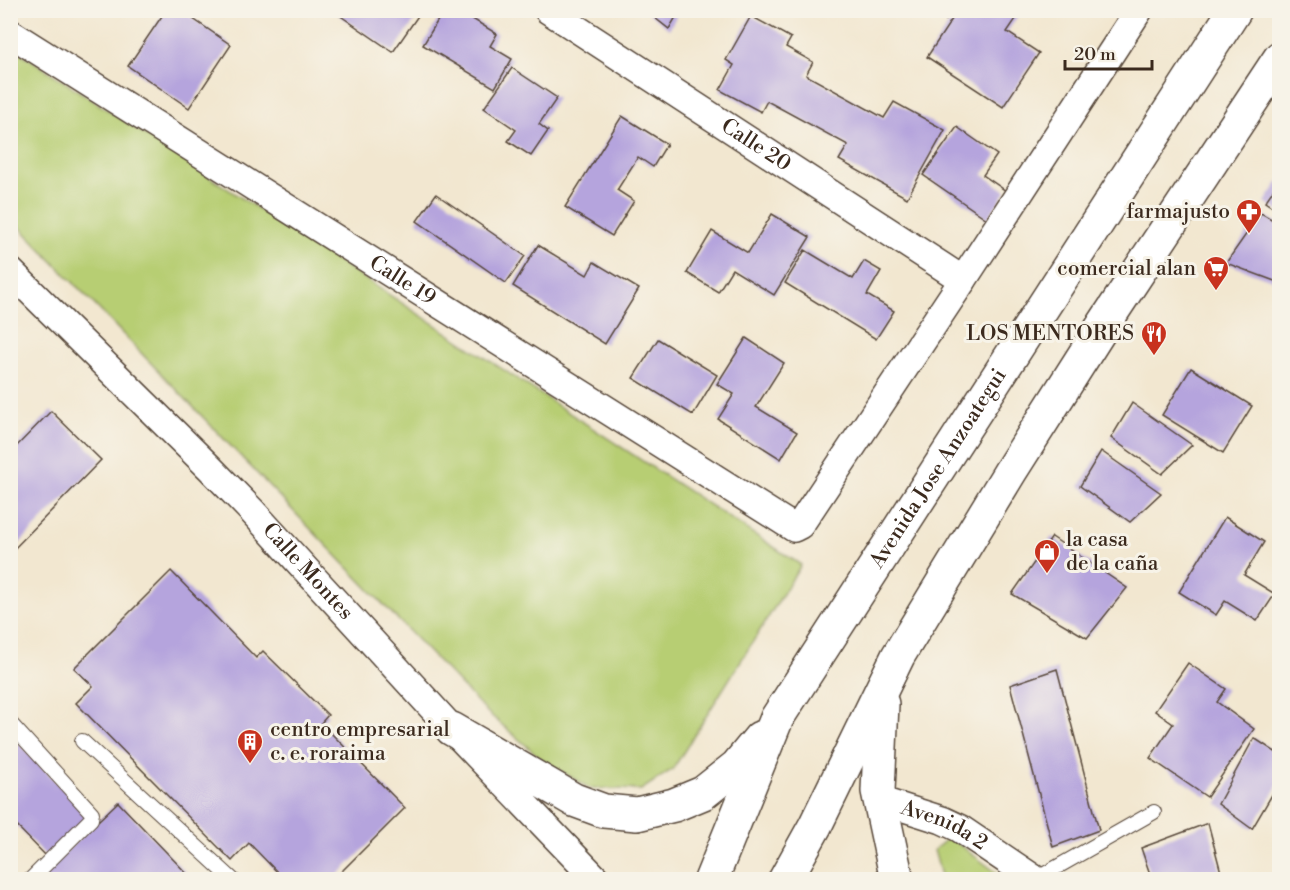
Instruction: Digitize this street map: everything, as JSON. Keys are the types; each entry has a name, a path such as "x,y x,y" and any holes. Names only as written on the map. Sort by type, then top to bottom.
{"street":[{"name":"Calle 20","path":"548,10 963,280"},
{"name":"Avenida Jose Anzoategui","path":"711,879 777,718 1235,10"},
{"path":"963,280 1130,14"},
{"name":"Calle 19","path":"10,33 794,528 800,525 963,280"},
{"path":"785,879 815,826 898,656 1104,324 1280,58"},
{"name":"Calle Montes","path":"10,271 252,511 452,729 597,879"},
{"path":"884,686 878,791 897,879"},
{"path":"452,729 574,800 604,811 637,814 674,805 703,793 737,766 777,718"},
{"name":"Avenida 2","path":"879,800 942,820 959,828 1036,879"}],"lane":[{"path":"10,723 92,813 91,819 30,879"},
{"path":"82,741 233,879"},
{"path":"1036,879 1154,812"}],"green space":[{"path":"10,46 801,565 673,769 641,790 589,788 543,760 487,712 11,218"},
{"path":"949,837 1005,879 942,879 934,850"}],"building":[{"path":"166,10 180,10 231,45 189,108 128,66"},
{"path":"332,10 422,10 393,52"},
{"path":"444,10 458,10 497,34 490,46 512,59 495,88 423,45"},
{"path":"645,10 680,10 669,29"},
{"path":"930,10 952,10 946,20"},
{"path":"958,10 1022,10 1007,32 1039,53 1003,107 927,57"},
{"path":"751,16 791,38 786,47 813,62 806,75 884,118 894,102 945,130 907,198 839,160 848,145 767,101 761,112 720,90 734,65 726,60"},
{"path":"512,68 557,98 539,124 548,131 531,156 508,141 516,130 484,108"},
{"path":"622,116 667,144 653,167 638,157 617,190 634,201 612,236 565,207"},
{"path":"957,127 997,155 983,175 1006,191 987,219 923,175"},
{"path":"1280,180 1280,212 1265,202"},
{"path":"436,194 525,256 506,283 417,221"},
{"path":"1261,213 1280,224 1280,283 1226,263"},
{"path":"772,214 810,237 774,295 732,269 718,292 687,273 712,231 748,253"},
{"path":"538,245 587,275 594,262 639,289 605,344 513,286"},
{"path":"805,250 853,279 864,261 881,271 867,295 894,311 876,339 785,283"},
{"path":"746,338 784,363 756,407 797,432 781,459 718,419 734,394 717,384"},
{"path":"658,339 717,375 693,415 633,378"},
{"path":"1191,368 1252,406 1223,453 1162,415"},
{"path":"1132,403 1192,445 1162,474 1111,438"},
{"path":"51,411 101,460 10,553 10,453"},
{"path":"1101,451 1161,493 1130,522 1080,486"},
{"path":"1225,517 1264,542 1244,575 1275,594 1257,621 1225,601 1216,615 1179,592"},
{"path":"1052,537 1127,588 1087,638 1012,594"},
{"name":"centro empresarial c. e. roraima","path":"171,571 256,658 263,651 328,715 321,723 405,808 333,880 285,880 249,843 232,861 76,703 93,686 74,668"},
{"path":"1188,663 1226,689 1217,702 1254,729 1207,797 1150,758 1173,724 1155,711"},
{"path":"1057,669 1099,830 1053,847 1010,685"},
{"path":"14,738 91,818 49,859 10,819 10,741"},
{"path":"1254,738 1280,755 1280,781 1252,829 1218,804"},
{"path":"118,802 193,880 36,880"},
{"path":"1208,823 1223,880 1152,880 1141,848"}],"place":[{"name":"farmajusto","path":"1249,235"},
{"name":"comercial alan","path":"1216,292"},
{"name":"LOS MENTORES","path":"1154,357"},
{"name":"la casa de la caña","path":"1047,575"},
{"name":"centro empresarial c. e. roraima","path":"250,765"}]}
